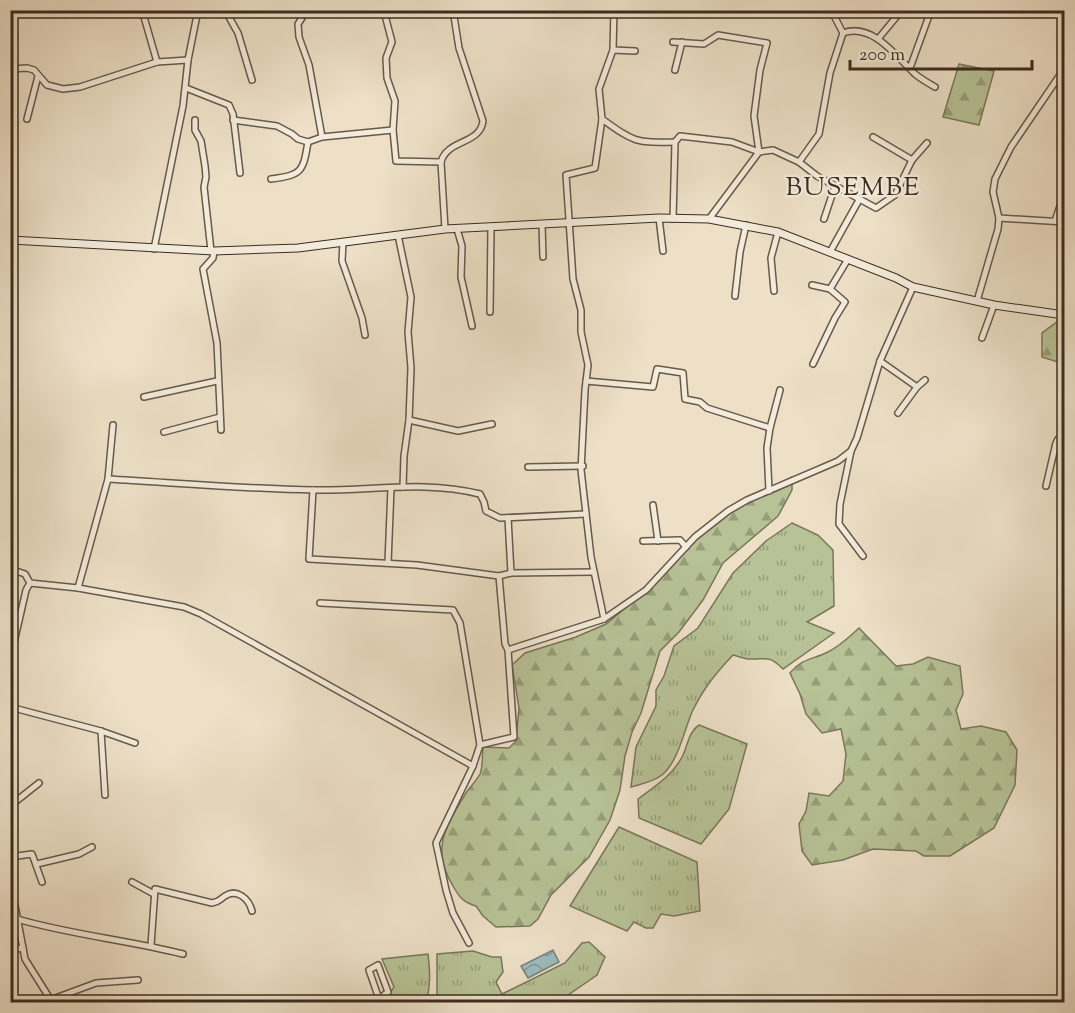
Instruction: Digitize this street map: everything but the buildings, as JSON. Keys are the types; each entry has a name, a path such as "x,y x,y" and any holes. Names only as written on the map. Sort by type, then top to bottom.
{"street":[{"path":"142,10 157,62"},
{"path":"154,249 186,88 188,60 198,10"},
{"path":"225,10 238,33 252,80"},
{"path":"307,10 297,24 309,65 322,137"},
{"path":"382,10 392,42 386,58 387,78 395,101 393,130 396,161 441,162"},
{"path":"445,229 442,156 452,147 480,132 483,121 459,48 453,10"},
{"path":"604,619 594,572 586,514 583,466 588,364 581,332 581,310 573,279 566,175 595,168 602,119 599,89 614,50 614,10"},
{"path":"799,162 819,134 830,74 843,33 831,10"},
{"path":"878,39 902,10"},
{"path":"910,68 930,13"},
{"path":"843,33 852,29 866,32 878,39 916,75 935,87"},
{"path":"673,42 704,44 718,34 767,44 760,70 754,116 759,152 709,219"},
{"path":"675,70 682,42"},
{"path":"614,50 635,51"},
{"path":"10,69 34,70 47,85 63,89 80,87 157,62 188,60"},
{"path":"977,301 998,229 999,218 993,192 995,179 1002,162 1064,69"},
{"path":"27,119 38,76"},
{"path":"186,88 229,105 240,173"},
{"path":"602,119 633,140 642,143 675,142"},
{"path":"195,120 195,130 201,141 205,166 204,187 213,251 213,258 203,269 217,343 221,430"},
{"path":"233,120 277,126 298,139 308,142 322,137 393,130"},
{"path":"673,219 675,142 680,136 732,142 759,152 773,150 799,162 817,176 876,208 895,195 912,160 927,143"},
{"path":"873,137 912,160"},
{"path":"271,179 299,173 304,165 308,142"},
{"path":"824,219 835,186"},
{"path":"1055,221 1065,194"},
{"path":"830,252 859,200"},
{"path":"10,240 213,251 298,248 445,229 659,218 709,219 778,232 896,278 913,287 994,305 1065,315"},
{"path":"659,218 663,251"},
{"path":"999,218 1065,222"},
{"path":"542,224 543,257"},
{"path":"735,296 746,225"},
{"path":"490,312 491,227"},
{"path":"457,229 462,246 461,277 472,326"},
{"path":"774,291 771,258 778,232"},
{"path":"398,235 411,297 408,332 411,368 409,420 403,487"},
{"path":"343,242 342,261 362,318 364,336"},
{"path":"830,289 849,259"},
{"path":"812,285 830,289 844,302 813,364"},
{"path":"863,556 839,524 840,504 851,451 880,361 913,287"},
{"path":"982,338 994,305"},
{"path":"880,361 917,387"},
{"path":"586,381 653,387 657,369 683,373 684,399 700,402 707,408 770,428"},
{"path":"898,413 925,380"},
{"path":"144,397 218,381"},
{"path":"769,491 767,448 780,390"},
{"path":"164,432 220,417"},
{"path":"409,420 458,430 492,424"},
{"path":"78,588 108,479 113,424"},
{"path":"1046,486 1056,442 1065,437"},
{"path":"508,650 604,619 646,590 686,547 728,511 838,461 851,451"},
{"path":"528,467 583,466"},
{"path":"108,479 314,490 440,487 480,494 486,511 500,518 586,514"},
{"path":"388,563 391,488"},
{"path":"314,490 309,560 388,563 499,576 512,573 594,572"},
{"path":"653,505 658,541"},
{"path":"508,518 512,573"},
{"path":"643,541 680,540 686,547"},
{"path":"10,569 25,574 30,583"},
{"path":"480,745 514,737 508,650 505,644 499,576"},
{"path":"30,583 78,588 184,607 473,766"},
{"path":"10,660 26,590 30,583"},
{"path":"320,603 453,610 460,623 480,745 473,766 436,843 453,913 468,943"},
{"path":"10,707 101,731 135,743"},
{"path":"101,731 105,795"},
{"path":"10,806 39,783"},
{"path":"37,864 79,854 92,847"},
{"path":"10,857 32,854 42,882"},
{"path":"10,879 25,959 52,1001 96,983 138,980"},
{"path":"132,882 154,894"},
{"path":"151,945 155,889 212,903 219,903 227,895 236,894 244,896 251,905 252,911"},
{"path":"17,919 49,928 118,942 151,945 183,954"},
{"path":"10,950 23,948"},
{"path":"378,965 388,992 378,1001 369,970 378,965"}],"green space":[{"path":"959,64 994,71 979,125 943,117"},
{"path":"1061,319 1064,321 1064,364 1042,357 1042,333"},
{"path":"792,477 792,490 778,516 723,563 703,600 679,632 660,651 641,713 632,732 625,756 620,790 610,820 589,857 551,895 538,919 530,926 496,927 483,916 476,906 465,901 457,893 446,873 442,849 443,838 452,816 480,774 483,747 509,748 516,741 519,708 512,665 525,653 576,637 606,624 648,589 706,528 768,489"},
{"path":"792,523 818,535 833,550 834,606 807,622 834,633 783,669 770,660 748,659 733,655 715,675 701,696 668,769 655,779 631,787 636,747 656,706 656,690 664,676 674,646 698,628 733,573 766,541"},
{"path":"859,628 896,666 913,664 928,657 960,666 963,694 956,710 961,729 981,726 1006,732 1017,750 1015,785 994,828 950,856 924,856 916,851 873,849 843,860 812,865 802,851 799,824 806,811 809,793 829,796 843,781 846,754 841,729 822,733 806,714 790,673 803,662 836,647"},
{"path":"699,725 747,744 729,809 701,844 639,818 638,799 673,770 682,757 693,731"},
{"path":"619,827 697,862 700,911 674,916 661,914 653,928 646,928 634,922 627,931 570,906"},
{"path":"589,942 605,957 597,975 558,1002 434,1002 437,994 437,954 473,951 492,957 501,957 503,972 496,982 502,994 565,963 582,943"},
{"path":"428,954 430,978 426,1002 377,1002 388,996 394,987 382,959"}],"water":[{"path":"553,950 559,962 528,978 521,966"}],"district":[{"name":"BUSEMBE","path":"853,188"}]}
